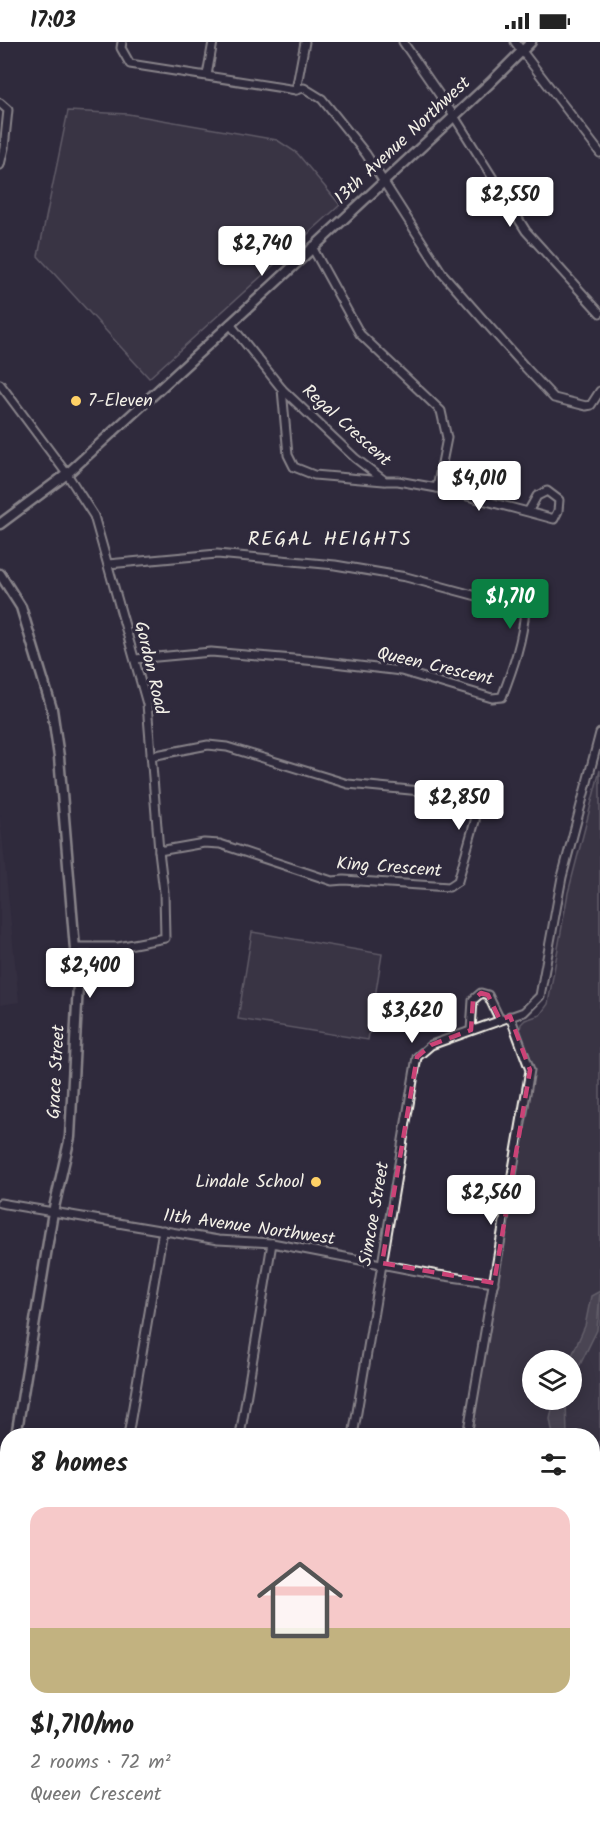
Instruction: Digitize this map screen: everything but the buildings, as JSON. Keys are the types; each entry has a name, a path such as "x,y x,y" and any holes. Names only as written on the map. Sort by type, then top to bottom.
{"street":[{"path":"122,42 121,48 130,64 296,90 304,87 322,99 366,154 442,273 554,398 586,406 591,405 600,391"},
{"path":"207,75 213,42"},
{"path":"296,90 305,42"},
{"path":"403,42 454,116 526,231 600,314"},
{"path":"515,42 600,153"},
{"name":"13th Avenue Northwest","path":"0,524 66,474 454,116 531,42"},
{"path":"0,103 8,111 0,165"},
{"path":"312,247 360,334 441,411 447,438 437,488"},
{"name":"Regal Crescent","path":"230,324 282,389 356,458 385,481 437,488 554,519 558,511 559,500 547,491 537,496 528,512"},
{"name":"Gordon Road","path":"0,384 94,516 147,704 164,892 165,938 118,947 75,947"},
{"path":"282,389 288,455 294,467 314,475 385,481"},
{"name":"Queen Crescent","path":"108,564 217,554 335,565 406,577 525,609 518,654 502,697 492,698 401,671 287,657 211,652 135,659"},
{"name":"Grace Street","path":"0,574 21,608 52,709 59,757 78,985 69,1137 53,1212 17,1428"},
{"name":"Simcoe Street","path":"354,1428 417,1057 431,1045 524,1012 540,996 560,888 600,733"},
{"name":"King Crescent","path":"151,756 208,745 227,747 348,784 472,796 477,804 475,821 458,882 449,887 332,881 211,843 159,851"},
{"path":"471,1030 473,999 481,993 488,995 500,1020"},
{"path":"468,1428 530,1070 510,1016"},
{"name":"11th Avenue Northwest","path":"0,1203 218,1240 272,1243 438,1275 494,1283"},
{"path":"129,1428 163,1230"},
{"path":"241,1428 272,1243"}],"highlighted area":[{"path":"481,993 488,995 500,1020 510,1016 530,1070 494,1283 382,1263 417,1057 431,1045 471,1030 473,1000"}],"shaded area":[{"path":"68,111 128,114 277,140 297,153 340,205 149,378 38,256"},
{"path":"600,770 600,1428 471,1428 529,1106 533,1072 520,1030 525,1020 540,1015 548,1004 568,893"},
{"path":"0,816 19,1002 0,1005"},
{"path":"252,932 382,954 368,1040 238,1019"},
{"path":"600,1291 597,1330 582,1361 582,1350 574,1350 585,1326 591,1296"},
{"path":"552,1410 566,1410 567,1428 552,1428"}],"place":[{"name":"7-Eleven","path":"76,401"},
{"name":"Lindale School","path":"316,1182"}],"district":[{"name":"REGAL HEIGHTS","path":"330,540"}]}
